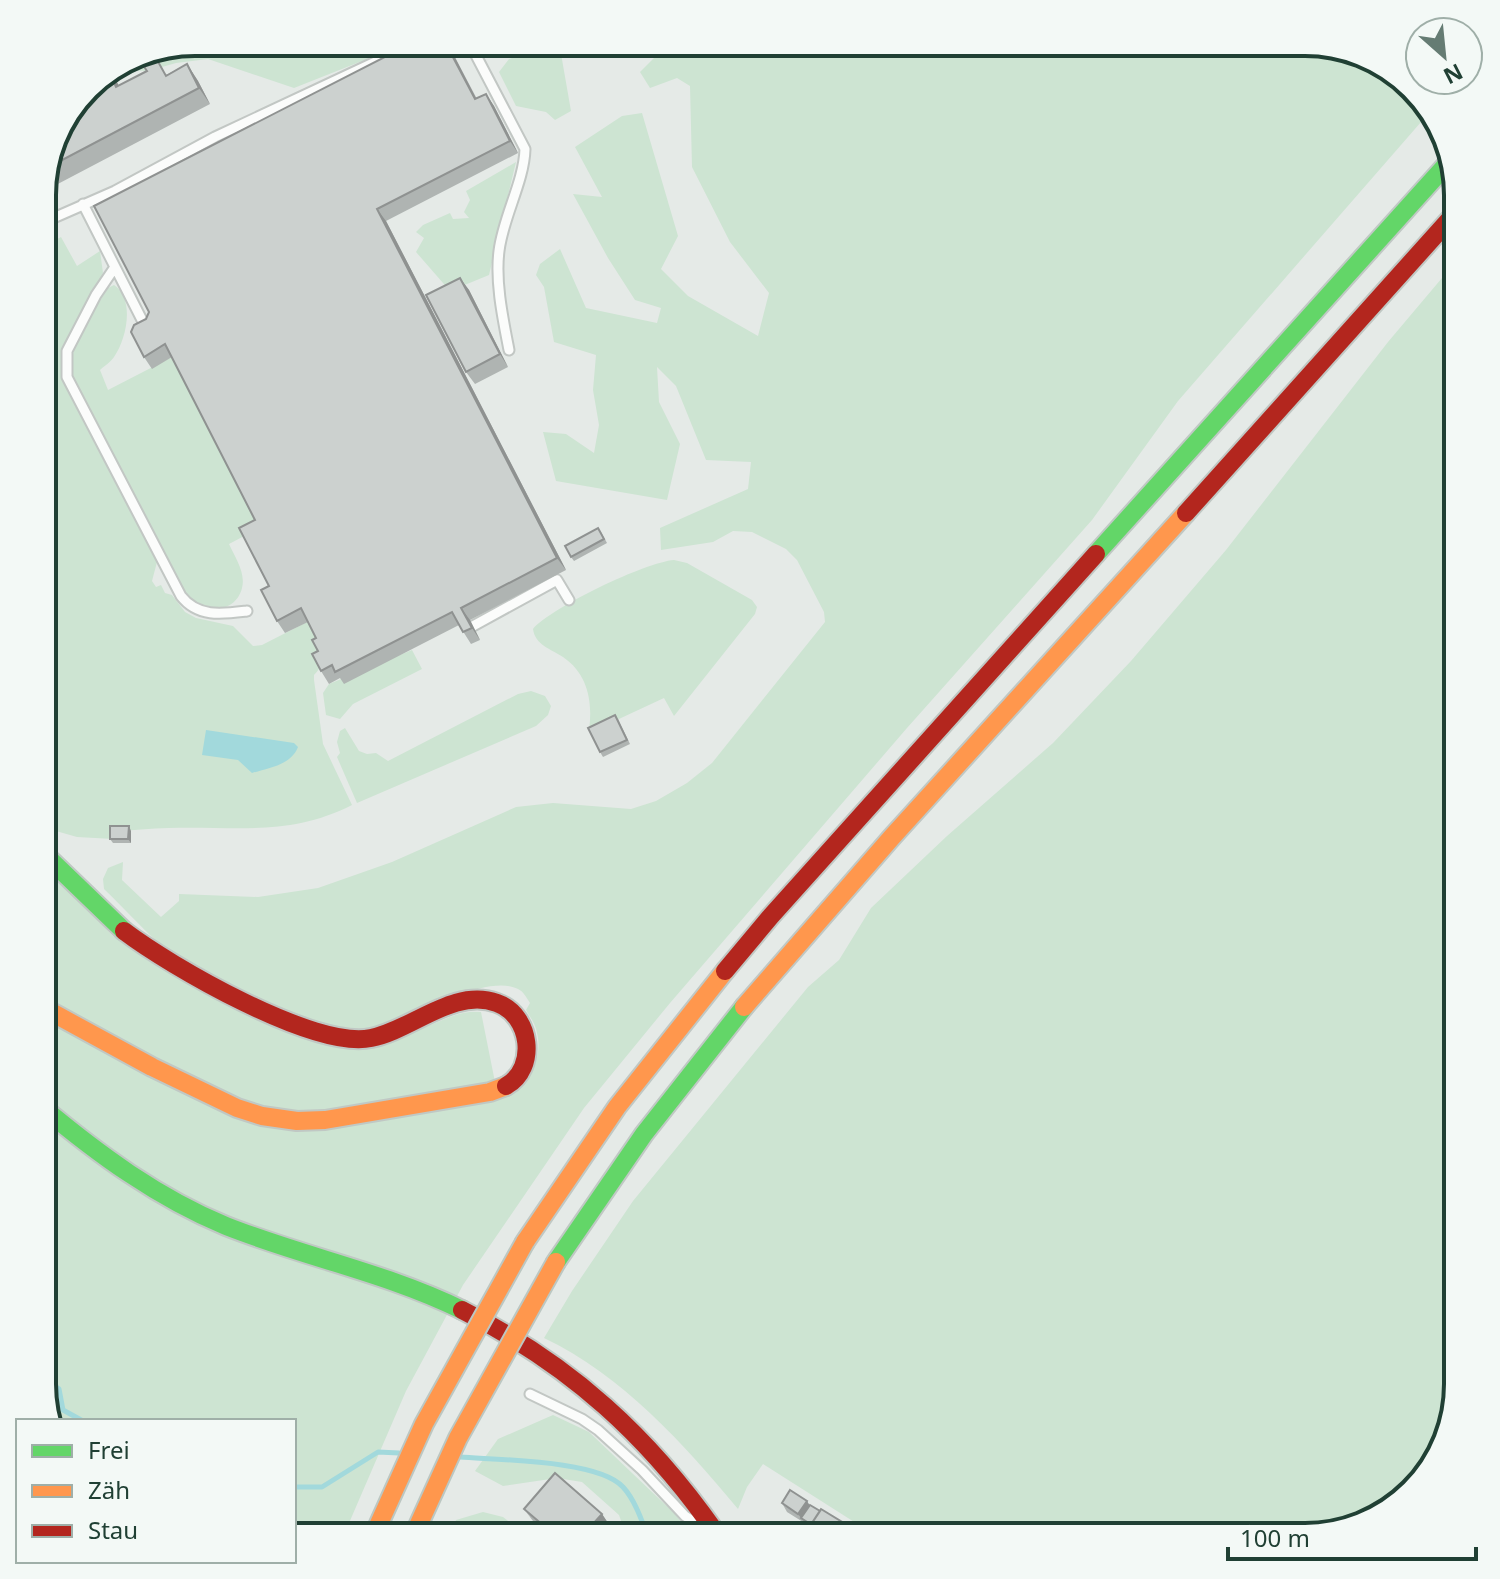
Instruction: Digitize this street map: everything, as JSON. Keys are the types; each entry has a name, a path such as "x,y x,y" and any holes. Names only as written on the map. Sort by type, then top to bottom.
{"main road":[{"path":"378,1523 432,1408 525,1242 617,1107 679,1026 771,916 1441,170"},
{"path":"419,1523 458,1438 556,1262 597,1196 646,1128 800,940 1444,226"},
{"path":"56,865 133,938 161,958 263,1009 324,1034 350,1040 368,1039 454,1004 476,1000 496,1002 510,1011 522,1025 527,1054 523,1070 512,1083 490,1092 325,1120 297,1121 262,1116 237,1108 152,1067 56,1015"},
{"path":"56,1118 116,1165 202,1215 411,1288 455,1306 536,1351 587,1389 641,1438 709,1523"}],"lane":[{"path":"56,217 115,191 253,119 387,56"},
{"path":"476,56 525,149 525,159 499,250 503,319 509,350"},
{"path":"83,204 142,320"},
{"path":"115,267 70,345 65,358 67,377 181,596 190,606 202,612 247,611"},
{"path":"473,626 557,580 569,600"},
{"path":"530,1394 566,1410 598,1430 693,1523"}],"green space":[{"path":"195,56 375,56 294,88 208,59 148,71 135,70 168,59"},
{"path":"518,56 561,56 571,111 555,120 546,112 516,106 499,72 509,59"},
{"path":"656,56 1314,56 1367,70 1410,103 1422,121 1178,401 1092,520 907,728 670,1003 584,1108 463,1285 406,1391 349,1523 296,1523 296,1419 61,1419 56,1384 56,878 113,936 150,962 313,1038 345,1046 374,1044 457,1015 481,1012 498,1097 524,1081 535,1064 538,1044 534,1024 526,1010 530,1003 518,989 502,986 483,988 373,1027 355,1030 322,1025 291,1014 177,958 104,889 103,879 108,868 123,862 122,880 161,917 179,901 179,894 258,897 318,888 392,862 516,807 553,803 631,809 656,801 687,783 712,763 825,622 824,612 797,560 786,549 752,532 733,531 713,542 661,550 660,528 748,489 751,462 706,460 676,386 657,367 659,402 680,444 667,500 556,481 543,432 566,434 594,453 599,425 593,390 596,355 554,342 544,287 536,275 540,264 560,249 586,308 657,323 661,308 635,300 573,194 602,197 575,147 622,116 642,113 678,236 661,269 688,296 758,336 769,293 730,242 692,167 690,86 677,78 650,88 640,72"},
{"path":"516,162 489,275 450,291 416,252 424,238 416,232 423,225 450,213 453,219 469,218 464,212 470,200 466,191"},
{"path":"61,237 77,266 100,251 103,273 70,336 63,377 157,562 152,581 156,587 161,585 165,593 172,595 185,612 196,618 233,626 253,646 262,645 309,621 323,655 314,680 323,744 352,805 306,822 262,828 113,831 113,839 77,837 56,831 56,240"},
{"path":"1444,276 1444,1384 1437,1429 1430,1446 1397,1489 1375,1504 1350,1516 1305,1523 856,1523 763,1464 747,1487 738,1509 650,1413 600,1371 544,1338 633,1201 808,987 839,960 871,908 1053,743 1131,661 1226,550 1388,342"},
{"path":"114,285 125,299 127,319 119,349 100,370 108,390 174,356 261,527 229,544 243,582 239,596 219,609 203,608 189,600 72,375 74,352 82,329 108,288"},
{"path":"674,560 687,563 752,600 757,607 755,614 674,716 664,698 591,732 589,699 583,680 563,657 540,643 533,629 559,609 600,587"},
{"path":"412,650 422,669 353,704 340,719 326,715 323,693 329,684"},
{"path":"531,691 545,696 551,706 548,715 536,726 357,803 337,757 340,753 337,742 340,731 345,728 359,751 376,753 388,761 518,694"},
{"path":"553,1415 589,1432 682,1523 622,1523 619,1515 582,1482 557,1478 503,1486 475,1471 498,1439"},
{"path":"483,1512 503,1517 510,1523 455,1523"}],"water":[{"path":"206,730 294,743 298,747 285,762 252,773 238,760 202,755"}],"building":[{"path":"387,56 452,56 475,99 486,94 510,141 377,209 557,558 461,608 472,628 463,632 452,612 335,672 332,665 321,671 312,654 318,651 312,640 316,638 301,608 277,621 261,590 269,586 239,528 255,520 165,344 144,357 131,332 134,325 146,319 149,312 94,206"},
{"path":"158,62 166,76 187,64 199,88 61,160 79,118 97,97 114,82 116,87 147,71 144,66"},
{"path":"460,278 500,354 466,372 426,295"},
{"path":"598,528 604,539 571,557 565,546"},
{"path":"615,715 627,740 600,752 588,728"},
{"path":"110,826 129,826 128,839 110,839"},
{"path":"555,1473 602,1514 594,1523 540,1523 524,1509"},
{"path":"790,1490 807,1501 798,1514 782,1503"},
{"path":"810,1505 820,1511 812,1523 801,1518"},
{"path":"821,1509 844,1523 812,1523"}],"waterway":[{"path":"56,1387 63,1410 79,1419"},
{"path":"296,1487 322,1487 378,1452 399,1453"},
{"path":"460,1457 547,1463 593,1471 623,1487 643,1523"}],"traffic: fast":[{"path":"1096,554 1441,170"},
{"path":"56,865 124,931"},
{"path":"556,1262 644,1134 744,1007"},
{"path":"56,1118 130,1174 201,1215 255,1237 375,1275 462,1310"}],"traffic: slow":[{"path":"744,1007 892,837 1186,513"},
{"path":"525,1242 617,1107 725,971"},
{"path":"56,1015 152,1067 237,1108 262,1116 297,1121 325,1120 490,1092 506,1086"},
{"path":"379,1523 424,1424 525,1242"},
{"path":"419,1523 458,1438 556,1262"}],"traffic: jam":[{"path":"1186,513 1444,226"},
{"path":"725,971 1096,554"},
{"path":"124,931 174,964 244,1002 280,1019 346,1038 371,1038 386,1034 449,1005 465,1001 497,1003 517,1018 526,1042 523,1067 506,1086"},
{"path":"462,1310 538,1355 606,1407 665,1467 709,1523"}]}
